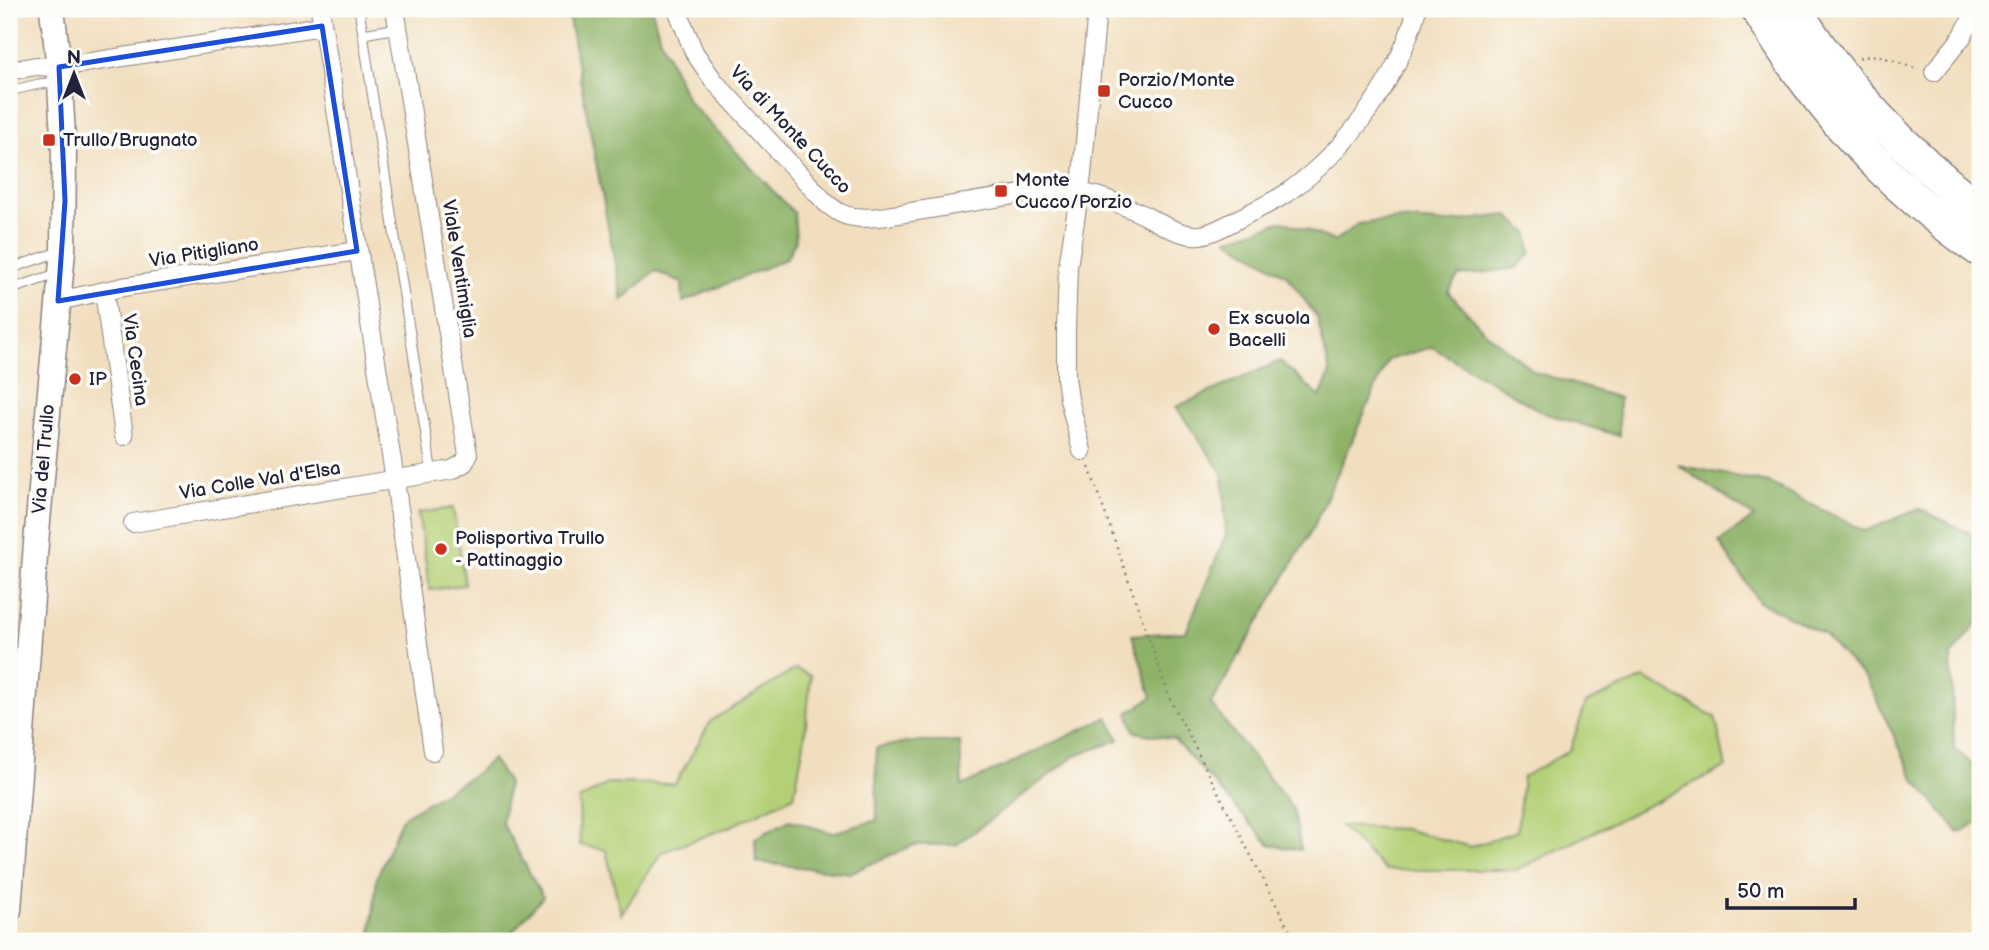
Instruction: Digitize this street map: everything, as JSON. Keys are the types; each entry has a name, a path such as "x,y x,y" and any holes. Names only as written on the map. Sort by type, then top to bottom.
{"highway":[{"path":"1758,9 1791,63 1820,103 1866,155 1912,197 1980,250"},
{"path":"1795,9 1837,70 1890,130 1980,210"}],"street":[{"name":"Via del Trullo","path":"9,910 37,530 62,262 65,176 52,9"},
{"name":"Viale Ventimiglia","path":"395,9 468,455 457,469 395,480"},
{"name":"Via di Monte Cucco","path":"677,9 694,52 714,81 826,203 846,216 861,218 890,215 1033,192 1079,191"},
{"path":"1076,9 1097,11 1069,267 1066,378 1081,446"},
{"path":"1079,191 1106,198 1195,236 1227,225 1280,197 1319,166 1371,106 1400,55 1417,9"},
{"path":"1934,72 1962,37 1977,9"},
{"path":"9,71 36,66 59,74 321,17 395,480 433,751"},
{"name":"Via Pitigliano","path":"58,301 104,291 357,251"},
{"name":"Via Cecina","path":"104,291 124,436"},
{"name":"Via Colle Val d'Elsa","path":"133,523 395,480"}],"lane":[{"path":"359,9 432,474"},
{"path":"363,34 398,28"},
{"path":"9,91 59,74"},
{"path":"9,269 62,262"},
{"path":"9,290 62,262"}],"path":[{"path":"1854,59 1877,55 1909,67 1934,72"},
{"path":"1081,446 1170,699 1295,941"}],"highlighted area":[{"path":"322,26 357,251 58,301 65,201 59,67"}],"green space":[{"path":"567,9 652,9 659,36 688,101 794,213 796,240 786,259 683,302 682,283 655,271 622,300"},
{"path":"1507,215 1528,233 1531,253 1516,268 1458,276 1448,292 1484,331 1535,372 1619,398 1619,436 1544,413 1432,347 1388,360 1313,528 1211,704 1293,809 1301,850 1270,845 1174,739 1135,732 1128,713 1152,697 1132,635 1186,632 1226,535 1223,474 1176,407 1280,361 1320,397 1330,373 1317,317 1287,276 1228,239 1283,221 1335,241 1358,224 1400,219 1445,223"},
{"path":"1678,465 1769,483 1864,531 1920,509 1980,538 1980,619 1951,656 1954,748 1980,772 1980,821 1959,833 1915,780 1867,680 1823,634 1759,602 1719,542 1754,517"},
{"name":"Polisportiva Trullo - Pattinaggio","path":"453,508 465,585 430,590 418,513"},
{"path":"796,669 811,676 804,743 794,796 729,827 662,852 621,914 606,850 580,845 579,800 609,783 675,784 711,721"},
{"path":"1644,678 1715,717 1726,767 1517,870 1385,870 1340,826 1404,829 1471,847 1517,831 1523,777 1570,750 1586,703"},
{"path":"1108,717 1119,740 1075,756 956,845 914,845 850,873 756,862 755,838 790,820 832,833 877,820 876,748 908,742 960,742 962,786"},
{"path":"492,759 508,783 502,823 543,897 504,941 370,941 377,877 402,818 478,772"}],"place":[{"name":"Porzio/Monte Cucco","path":"1104,91"},
{"name":"Trullo/Brugnato","path":"49,140"},
{"name":"Monte Cucco/Porzio","path":"1001,191"},
{"name":"Ex scuola Bacelli","path":"1214,329"},
{"name":"IP","path":"75,379"},
{"name":"Polisportiva Trullo - Pattinaggio","path":"441,549"}]}
